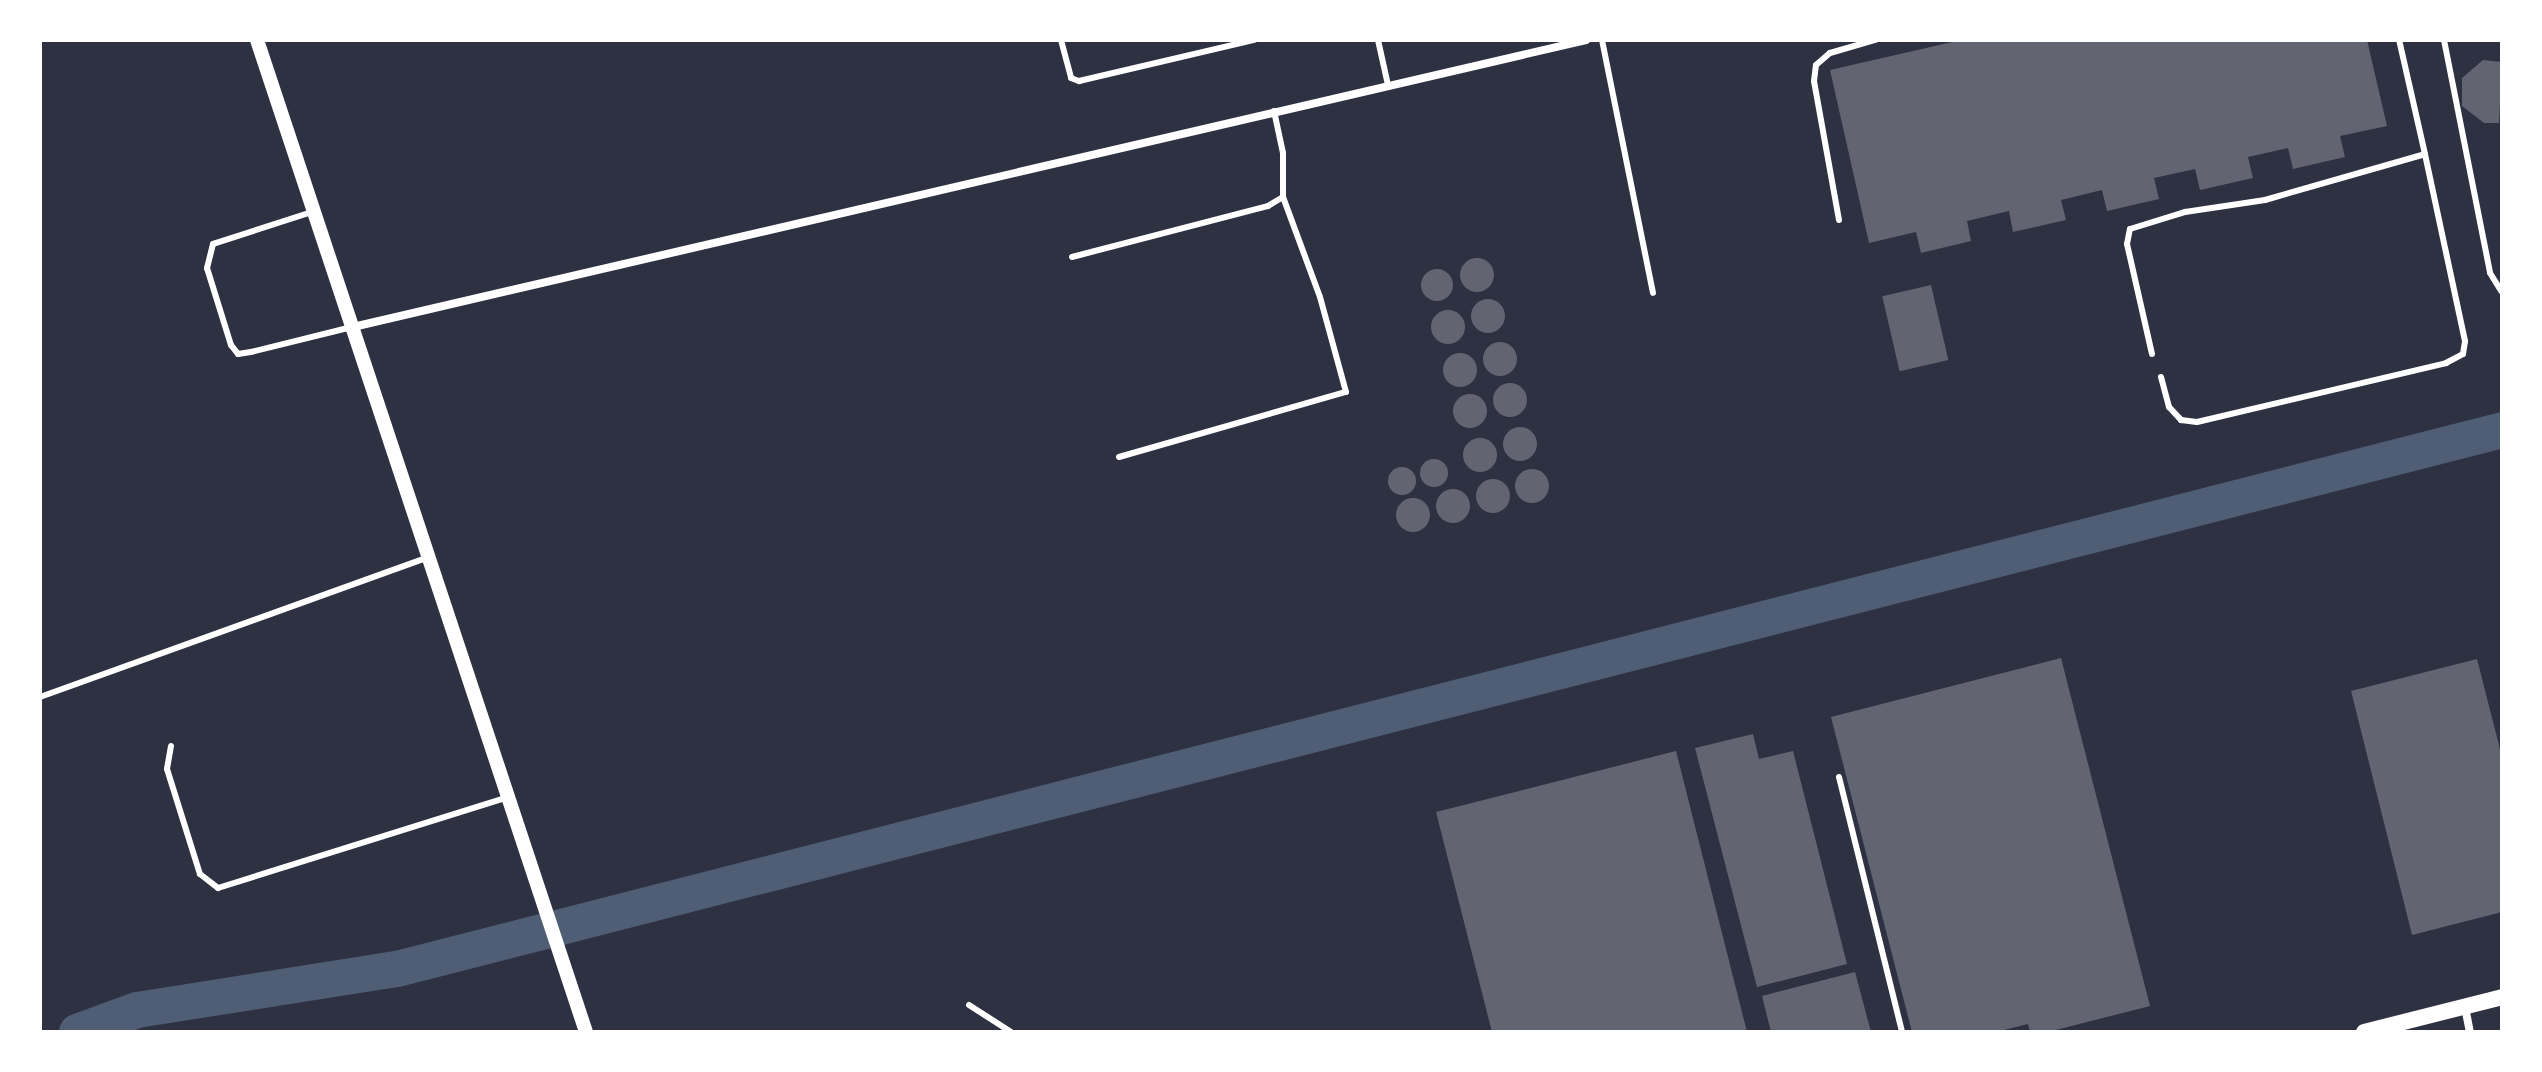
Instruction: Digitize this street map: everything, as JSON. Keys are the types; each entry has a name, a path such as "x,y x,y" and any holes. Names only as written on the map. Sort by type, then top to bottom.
{"main road":[{"path":"2364,1032 2502,997"}],"street":[{"path":"257,40 586,1032"},
{"path":"353,327 1586,40"},
{"path":"2465,1007 2470,1032"}],"lane":[{"path":"1061,40 1071,78 1079,81 1254,40"},
{"path":"1378,40 1388,85"},
{"path":"1602,40 1653,293"},
{"path":"1839,220 1814,81 1816,65 1830,53 1875,40"},
{"path":"2161,377 2169,407 2181,420 2197,422 2446,363 2463,354 2465,341 2399,40"},
{"path":"2444,40 2490,273 2502,292"},
{"path":"1119,457 1346,392 1320,297 1283,197 1283,153 1274,111"},
{"path":"2152,354 2127,244 2130,229 2185,212 2265,200 2425,154"},
{"path":"1072,257 1268,206 1283,197"},
{"path":"315,211 213,244 207,268 231,345 238,354 353,327"},
{"path":"40,697 429,557"},
{"path":"171,746 167,769 200,874 218,888 508,797"},
{"path":"1839,777 1902,1032"},
{"path":"969,1005 1011,1032"}],"building":[{"path":"1961,40 2367,40 2387,126 2340,136 2345,157 2293,169 2288,148 2248,157 2253,178 2200,190 2195,169 2154,178 2159,199 2107,211 2102,190 2061,200 2066,220 2013,232 2009,211 1967,221 1971,241 1921,253 1916,232 1869,243 1830,70"},
{"path":"2483,60 2502,62 2499,123 2484,123 2462,106 2462,78"},
{"path":"1477,258 1489,263 1494,275 1489,287 1477,292 1465,287 1460,275 1465,263"},
{"path":"1437,269 1449,273 1453,285 1449,297 1437,301 1425,297 1421,285 1425,273"},
{"path":"1931,285 1948,360 1900,371 1882,296"},
{"path":"1488,299 1500,304 1505,316 1500,328 1488,333 1476,328 1471,316 1476,304"},
{"path":"1448,310 1460,315 1465,327 1460,339 1448,344 1436,339 1431,327 1436,315"},
{"path":"1500,342 1512,347 1517,359 1512,371 1500,376 1488,371 1483,359 1488,347"},
{"path":"1460,353 1472,358 1477,370 1472,382 1460,387 1448,382 1443,370 1448,358"},
{"path":"1510,383 1522,388 1527,400 1522,412 1510,417 1498,412 1493,400 1498,388"},
{"path":"1470,394 1482,399 1487,411 1482,423 1470,428 1458,423 1453,411 1458,399"},
{"path":"1520,427 1532,432 1537,444 1532,456 1520,461 1508,456 1503,444 1508,432"},
{"path":"1480,438 1492,443 1497,455 1492,467 1480,472 1468,467 1463,455 1468,443"},
{"path":"1434,459 1444,463 1448,473 1444,483 1434,487 1424,483 1420,473 1424,463"},
{"path":"1402,467 1412,471 1416,481 1412,491 1402,495 1392,491 1388,481 1392,471"},
{"path":"1532,469 1544,474 1549,486 1544,498 1532,503 1520,498 1515,486 1520,474"},
{"path":"1493,479 1505,484 1510,496 1505,508 1493,513 1481,508 1476,496 1481,484"},
{"path":"1453,489 1465,494 1470,506 1465,518 1453,523 1441,518 1436,506 1441,494"},
{"path":"1413,498 1425,503 1430,515 1425,527 1413,532 1401,527 1396,515 1401,503"},
{"path":"2061,658 2150,1006 2048,1032 2030,1032 2028,1024 1996,1032 1912,1032 1831,717"},
{"path":"2477,659 2502,757 2502,912 2412,935 2351,691"},
{"path":"1753,734 1759,759 1793,751 1847,964 1757,987 1695,748"},
{"path":"1676,751 1747,1032 1492,1032 1436,812"},
{"path":"1855,972 1871,1032 1771,1032 1762,996"}],"waterway":[{"path":"77,1032 137,1010 397,969 2502,430"}]}
